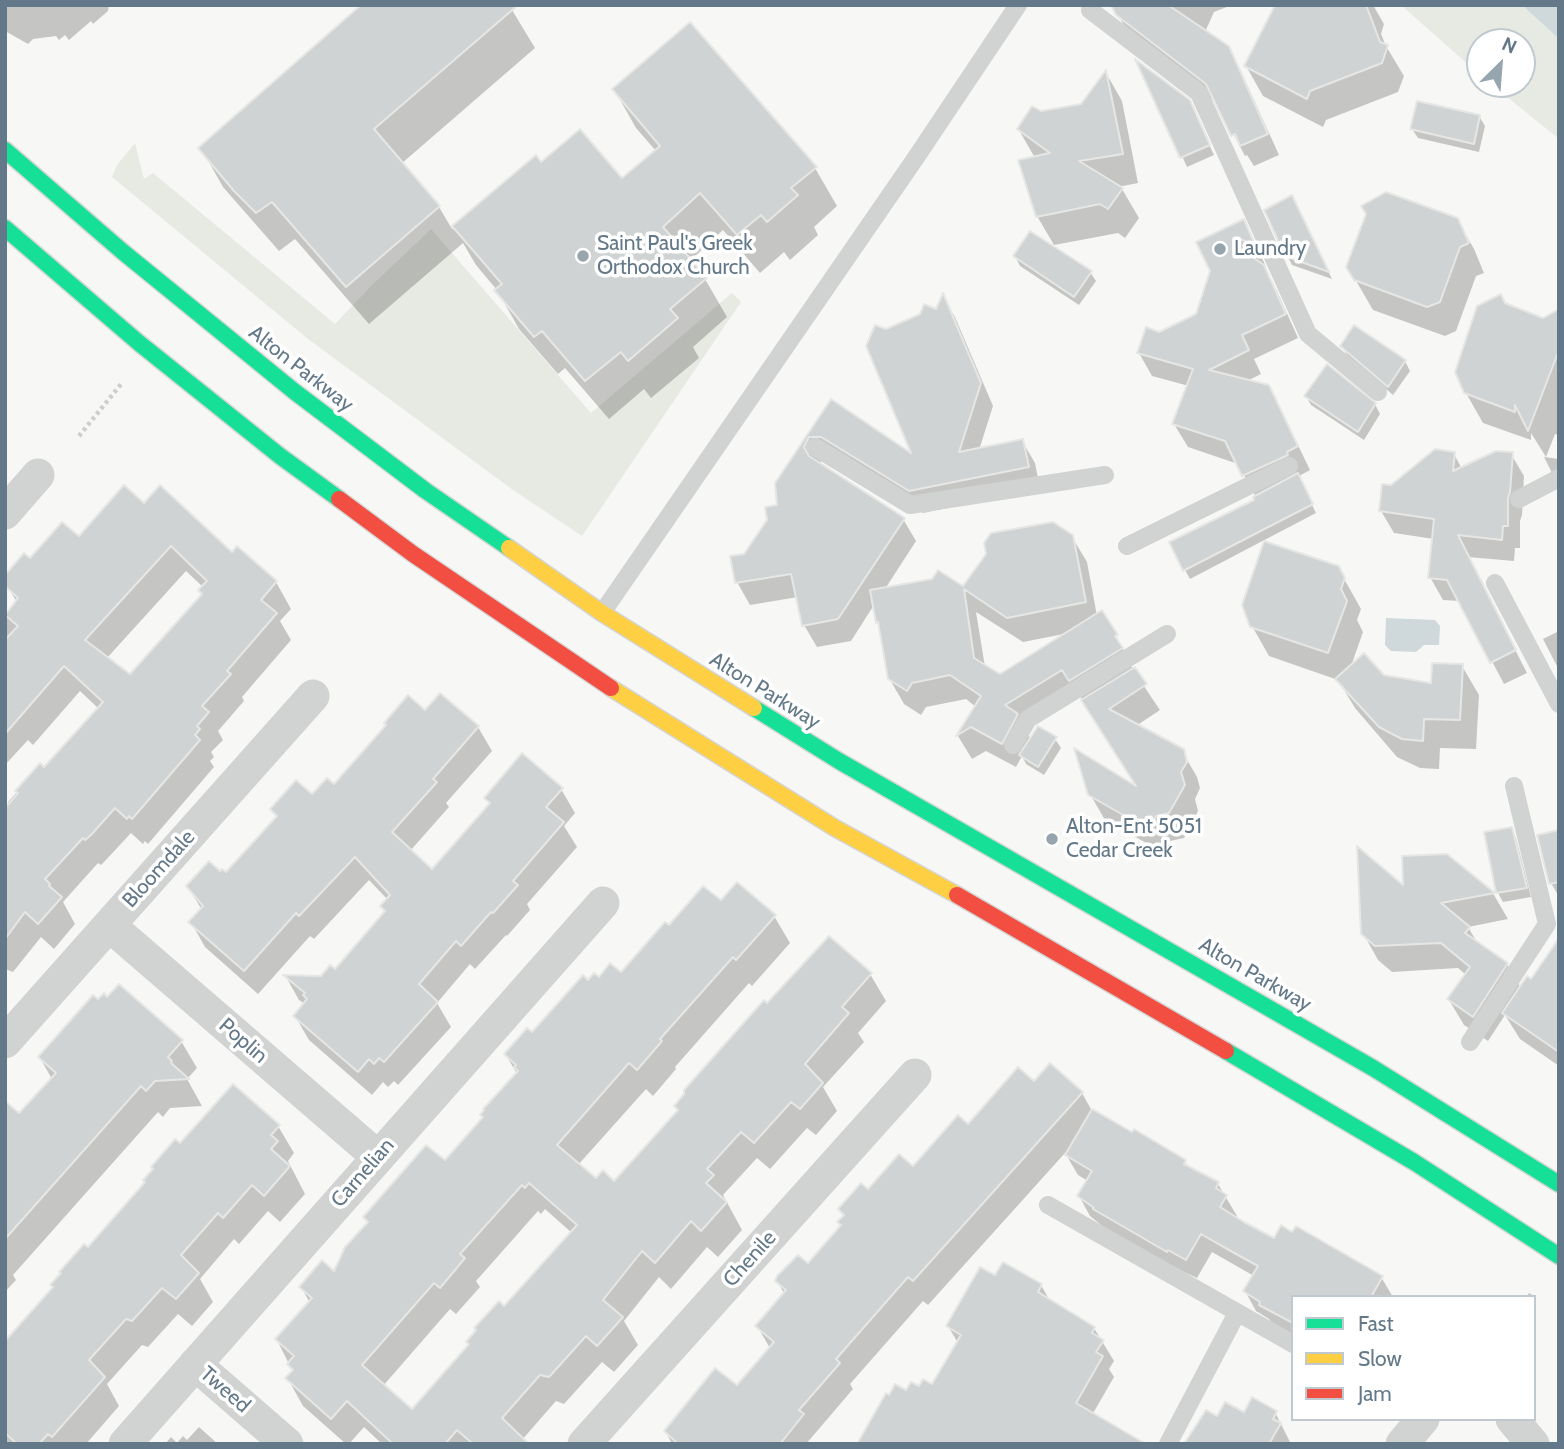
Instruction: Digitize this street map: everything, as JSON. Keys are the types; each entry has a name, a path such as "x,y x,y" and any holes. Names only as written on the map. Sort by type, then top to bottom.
{"main road":[{"name":"Alton Parkway","path":"5,150 113,243 295,392 426,491 603,613 839,761 1373,1068 1559,1184"},
{"path":"5,228 139,343 281,456 413,554 558,654 835,828 947,889 1291,1089 1425,1170 1559,1256"}],"street":[{"path":"5,513 38,475"},
{"name":"Bloomdale","path":"5,1042 313,696"},
{"name":"Carnelian","path":"125,1444 603,903"},
{"name":"Poplin","path":"108,926 377,1157"},
{"name":"Chenile","path":"584,1444 915,1075"},
{"name":"Tweed","path":"195,1364 287,1444"},
{"path":"1514,1421 1533,1444"}],"lane":[{"path":"603,613 1018,5"},
{"path":"1090,10 1199,93 1308,334 1378,392"},
{"path":"815,447 910,505 1105,475"},
{"path":"1127,546 1289,466"},
{"path":"1519,499 1559,478"},
{"path":"1495,583 1559,704"},
{"path":"1013,745 1028,719 1167,634"},
{"path":"1470,1042 1547,924 1514,786"},
{"path":"1048,1205 1291,1343"},
{"path":"1168,1444 1237,1312"}],"path":[{"path":"79,436 122,383"}],"shaded area":[{"path":"1401,5 1522,5 1559,39 1559,139 1508,98 1536,98 1536,28 1466,28 1466,63"},
{"path":"1522,5 1559,5 1559,39"},
{"path":"135,143 144,179 153,173 335,324 431,229 591,413 732,293 741,302 582,536 513,490 308,339 112,177 117,165"},
{"path":"1386,618 1435,620 1440,626 1439,645 1424,645 1416,652 1391,651 1385,645"}],"building":[{"path":"361,5 518,5 374,129 440,206 346,287 272,202 256,213 198,148"},
{"path":"1111,5 1168,5 1229,46 1268,134 1240,146 1235,134 1231,136 1206,84 1116,15"},
{"path":"1275,5 1366,5 1380,42 1388,45 1382,63 1310,91 1307,99 1244,66"},
{"path":"690,22 817,167 791,188 798,195 767,222 761,215 737,235 700,193 663,227 707,278 670,309 678,318 628,361 621,352 585,381 542,331 534,337 494,290 502,284 452,226 536,155 541,162 580,129 622,178 660,146 612,89"},
{"path":"1135,59 1190,100 1210,145 1180,158"},
{"path":"1106,70 1123,154 1079,161 1123,188 1108,209 1100,204 1036,217 1018,160 1050,153 1017,129 1032,106 1041,111 1081,104"},
{"path":"1417,101 1480,115 1474,144 1410,129"},
{"path":"1386,192 1458,218 1469,243 1460,247 1440,302 1427,307 1354,280 1346,267 1366,214 1361,206"},
{"path":"1292,195 1329,272 1285,256 1264,210"},
{"path":"1244,219 1255,245 1237,238 1233,244 1264,265 1286,314 1242,335 1249,350 1209,370 1269,385 1298,446 1287,452 1288,455 1242,476 1225,441 1172,424 1193,369 1137,353 1146,327 1159,332 1196,314 1210,271 1196,242"},
{"path":"1030,231 1092,271 1074,297 1013,256"},
{"path":"943,293 981,383 959,452 1023,439 1029,467 909,491 821,437 809,437 804,447 809,456 905,518 838,619 802,626 791,574 735,583 730,556 744,554 767,520 765,507 777,505 775,483 831,399 911,453 866,346 875,325 886,329 920,314 924,304 936,309"},
{"path":"1501,294 1505,303 1543,318 1559,309 1559,350 1528,431 1515,405 1515,412 1464,393 1455,372 1477,306"},
{"path":"1354,325 1406,360 1388,387 1340,346"},
{"path":"1327,364 1376,403 1358,432 1304,396"},
{"path":"1435,449 1455,452 1453,471 1496,451 1513,452 1508,526 1503,526 1502,540 1458,535 1516,650 1490,663 1447,580 1428,578 1434,519 1379,511 1382,484 1391,485"},
{"path":"1298,473 1313,504 1183,571 1169,542 1254,500 1253,497"},
{"path":"124,485 144,503 160,485 232,552 237,546 277,581 261,600 277,613 227,671 231,674 202,706 209,712 197,726 200,729 195,735 200,740 132,819 129,816 127,819 115,808 91,835 85,840 83,838 45,879 62,897 38,924 25,912 5,939 5,808 18,793 15,791 40,763 44,767 103,702 64,666 5,734 5,640 18,626 5,615 18,598 5,586 5,575 24,553 30,558 62,522 79,536","holes":["171,546 207,581 198,590 202,594 130,674 85,640"]},
{"path":"1053,522 1073,535 1086,602 1007,618 964,589 974,658 1000,674 1102,610 1123,648 1069,681 1062,670 1005,705 1018,714 1002,744 971,727 956,736 981,696 950,675 912,683 907,691 888,679 870,590 932,579 938,570 963,586 986,554 984,543 991,533"},
{"path":"1264,541 1339,566 1345,578 1341,589 1347,601 1328,653 1250,627 1242,605"},
{"path":"1364,653 1384,675 1431,683 1432,663 1463,664 1460,720 1424,719 1423,741 1402,739 1379,727 1335,679"},
{"path":"1135,667 1147,684 1109,709 1184,749 1187,762 1181,772 1185,785 1169,813 1156,816 1154,821 1141,825 1088,795 1074,748 1136,786 1081,700"},
{"path":"440,693 479,726 433,779 437,782 392,832 432,869 490,803 484,798 522,753 563,788 546,807 564,822 513,881 518,885 493,913 491,912 461,946 456,941 419,984 438,1002 384,1062 379,1058 374,1064 369,1059 358,1072 293,1016 307,999 303,995 305,993 283,975 321,976 330,965 335,969 385,911 380,906 390,895 355,857 299,916 296,913 244,971 188,922 203,906 186,886 209,861 220,871 222,869 226,872 277,816 270,809 296,780 312,794 327,778 334,784 386,725 384,723 408,695 425,710"},
{"path":"1038,726 1057,737 1038,767 1019,755"},
{"path":"1512,827 1527,888 1496,893 1484,832"},
{"path":"1559,830 1559,882 1549,884 1537,835"},
{"path":"1357,846 1403,885 1402,856 1447,854 1495,893 1441,903 1470,927 1465,933 1508,963 1473,1017 1447,999 1470,967 1441,943 1375,946 1361,934"},
{"path":"737,882 776,915 736,960 733,957 660,1039 662,1041 637,1070 629,1063 557,1145 596,1178 603,1170 614,1181 678,1110 674,1106 684,1094 684,1090 764,1000 767,1003 829,936 872,973 842,1007 849,1013 805,1064 823,1083 800,1109 791,1102 754,1143 741,1132 707,1169 714,1175 706,1183 727,1202 701,1231 691,1221 655,1263 642,1251 603,1300 623,1317 597,1346 586,1336 549,1377 540,1375 502,1418 529,1444 473,1444 457,1430 445,1444 393,1444 347,1401 331,1419 285,1378 293,1370 287,1364 294,1356 275,1339 312,1298 299,1287 322,1260 334,1271 345,1247 368,1222 363,1217 426,1145 445,1160 483,1117 480,1115 483,1109 518,1071 514,1067 516,1065 504,1054 527,1028 532,1032 583,975 588,980 594,973 599,977 610,963 621,972 665,922 669,925 703,886 721,900","holes":["529,1183 577,1225 504,1306 499,1301 474,1328 476,1330 466,1342 469,1344 412,1409 362,1365 434,1283 440,1288 465,1258 460,1254 522,1185 525,1188"]},
{"path":"1559,938 1559,1052 1502,1013 1527,976 1531,979"},
{"path":"119,984 183,1040 168,1057 189,1079 155,1081 146,1091 141,1086 5,1239 5,1101 19,1113 56,1073 38,1057 93,995 98,999 104,993 107,997"},
{"path":"1050,1063 1083,1092 913,1281 908,1277 836,1359 840,1363 799,1410 804,1414 780,1444 678,1444 664,1431 715,1368 737,1385 774,1342 755,1326 786,1290 775,1281 777,1276 798,1255 808,1263 841,1225 837,1222 844,1215 838,1209 861,1183 868,1189 899,1154 913,1166 958,1115 968,1124 1018,1067 1034,1081"},
{"path":"233,1084 280,1125 271,1135 278,1141 271,1149 290,1166 264,1196 252,1185 223,1218 218,1213 181,1255 199,1273 176,1299 162,1288 132,1321 126,1319 89,1360 105,1377 52,1437 48,1434 39,1444 17,1444 5,1433 5,1341 53,1287 50,1285 61,1273 59,1272 84,1244 88,1247 145,1182 143,1180 153,1169 151,1167 175,1139 180,1143"},
{"path":"1092,1109 1132,1132 1134,1129 1186,1160 1184,1164 1219,1182 1216,1188 1227,1195 1220,1207 1244,1222 1274,1238 1281,1225 1292,1232 1296,1226 1383,1276 1372,1295 1291,1295 1291,1322 1259,1305 1260,1302 1243,1291 1258,1266 1201,1234 1186,1260 1168,1250 1167,1252 1093,1209 1077,1196 1092,1171 1065,1155"},
{"path":"1003,1262 1042,1284 1038,1292 1095,1327 1092,1333 1104,1340 1096,1352 1103,1356 1076,1403 1146,1444 857,1444 886,1393 889,1395 895,1384 906,1390 911,1382 919,1386 923,1379 932,1384 961,1335 946,1326 980,1267 995,1275"},
{"path":"1252,1397 1277,1411 1273,1419 1281,1423 1269,1444 1184,1444 1206,1410 1217,1416 1225,1402 1244,1412"}],"traffic: fast":[{"path":"5,150 123,252 295,392 426,491 509,548"},
{"path":"5,228 139,343 280,456 339,499"},
{"path":"754,708 839,761 1373,1068 1559,1184"},
{"path":"1226,1051 1414,1162 1559,1256"}],"traffic: slow":[{"path":"509,548 602,613 754,708"},
{"path":"611,688 835,828 957,895"}],"traffic: jam":[{"path":"339,499 413,554 611,688"},
{"path":"957,895 1226,1051"}],"place":[{"name":"Laundry","path":"1220,249"},
{"name":"Saint Paul's Greek Orthodox Church","path":"583,256"},
{"name":"Alton-Ent 5051 Cedar Creek","path":"1052,839"}]}
